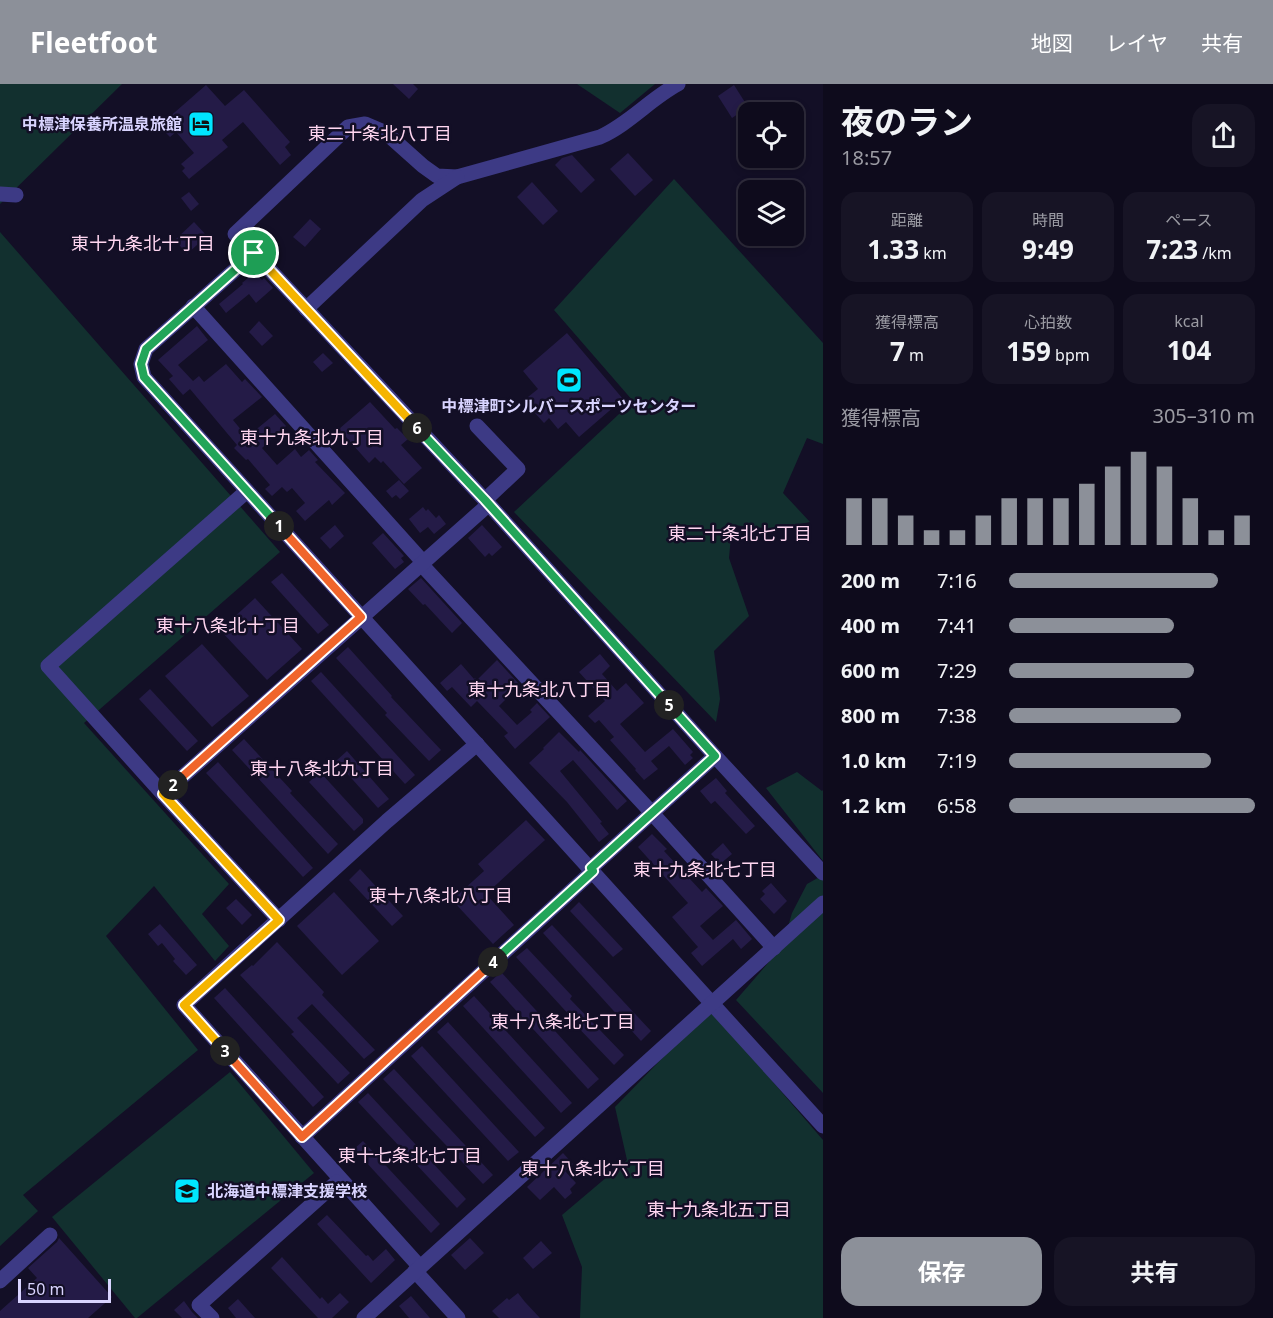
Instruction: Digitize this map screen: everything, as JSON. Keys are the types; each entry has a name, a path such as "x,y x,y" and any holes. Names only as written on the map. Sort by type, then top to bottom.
{"street":[{"path":"306,309 422,200 457,177 600,137 621,126 650,102 678,84"},
{"path":"457,177 437,176 386,133 364,124 348,127 236,234 486,502 823,873"},
{"path":"254,253 146,349 141,364 144,377 823,1126"},
{"path":"194,306 422,563 774,948"},
{"path":"163,794 422,563 518,469 477,426"},
{"path":"248,490 48,666 279,920"},
{"path":"458,1318 418,1269 184,1005 387,821 477,744"},
{"path":"302,1137 715,756"},
{"path":"364,1318 823,903"},
{"path":"212,1318 199,1305 337,1182"},
{"path":"0,1281 50,1235"}],"green space":[{"path":"0,84 122,84 0,204"},
{"path":"577,84 655,84 620,113"},
{"path":"674,179 823,343 823,444 807,438 783,493 810,522 776,529 732,525 729,558 749,616 714,651 720,699 716,722 514,512 633,401 554,310"},
{"path":"0,232 280,552 84,723 229,884 202,914 229,946 215,961 154,886 106,936 198,1050 23,1195 38,1211 0,1246"},
{"path":"797,772 823,790 823,861 766,788"},
{"path":"823,875 823,1093 736,1000 782,947 792,913 807,884"},
{"path":"710,1009 823,1140 823,1318 580,1318 582,1267 562,1215 627,1160 615,1107"},
{"name":"北海道中標津支援学校","path":"230,1072 314,1173 135,1318 52,1217"}],"building":[{"path":"393,84 413,84 418,89 409,99"},
{"name":"中標津保養所温泉旅館","path":"206,85 225,106 244,90 290,142 285,147 291,155 280,165 243,122 222,140 228,147 189,179 182,171 185,168 181,164 194,153 176,132 170,137 159,126"},
{"path":"734,85 745,102 738,102 738,114 732,118 718,96"},
{"path":"628,153 653,180 635,196 610,169"},
{"path":"572,155 595,180 581,193 555,165 562,158"},
{"path":"532,182 558,211 543,225 517,197"},
{"path":"189,192 199,204 191,211 181,198"},
{"path":"310,219 321,229 305,247 293,237"},
{"path":"194,222 207,236 187,254 175,240"},
{"path":"255,272 273,288 256,303 249,294 226,313 219,304"},
{"path":"259,321 273,336 262,346 249,332"},
{"path":"197,326 208,340 178,365 193,381 199,376 204,382 226,364 242,382 245,379 262,397 233,420 247,437 275,414 286,426 262,448 277,465 295,449 301,457 309,450 318,460 315,462 345,493 332,505 329,500 305,521 296,511 305,503 292,488 287,492 282,487 272,496 265,489 270,485 248,459 246,460 234,448 237,445 190,389 183,395 169,379 173,376 158,360"},
{"name":"中標津町シルバースポーツセンター","path":"567,333 623,399 579,437 566,422 558,429 549,418 544,423 534,412 538,408 528,397 538,389 523,371"},
{"path":"323,353 333,363 322,372 313,362"},
{"path":"370,402 395,429 397,428 408,439 401,445 422,468 404,484 383,461 381,463 375,457 369,463 339,429"},
{"path":"399,480 409,491 400,499 396,495 392,498 386,491"},
{"path":"423,507 436,518 439,515 446,524 434,534 428,527 420,533 409,519"},
{"path":"335,525 344,536 330,549 320,538"},
{"path":"482,525 502,547 492,556 489,553 485,557 468,538"},
{"path":"383,533 404,556 401,558 404,562 395,569 372,543"},
{"path":"282,573 329,625 318,634 271,582"},
{"path":"421,578 462,623 452,633 408,589"},
{"path":"255,598 302,649 267,680 220,630"},
{"path":"202,644 249,696 212,727 165,676"},
{"path":"348,647 441,750 429,761 385,715 387,713 336,658"},
{"path":"600,654 610,666 602,674 617,691 626,683 644,703 620,724 645,752 673,729 693,752 690,755 693,758 685,765 669,746 651,761 658,769 644,780 610,740 614,737 599,720 595,723 588,716 605,701 579,672"},
{"path":"497,660 520,685 499,706 517,725 532,712 530,710 537,703 550,717 515,749 504,736 508,733 477,701 471,707 452,687 447,691 440,683 461,664 477,680"},
{"path":"321,672 415,775 405,784 311,681"},
{"path":"150,689 198,741 187,751 139,699"},
{"path":"559,732 579,752 580,750 627,801 617,810 573,760 560,771 602,822 600,823 609,834 599,842 567,802 529,763"},
{"path":"244,739 338,844 328,854 232,750"},
{"path":"347,751 389,799 378,808 336,761"},
{"path":"218,762 313,868 303,877 206,773"},
{"path":"320,772 363,819 363,823 354,831 309,782"},
{"path":"716,778 727,791 725,793 755,826 746,834 715,801 711,804 700,791"},
{"path":"526,820 545,840 486,894 514,925 493,944 452,900 484,871 478,864"},
{"path":"652,834 667,849 664,851 702,892 706,888 723,906 700,926 713,940 736,920 752,939 741,949 733,939 702,966 691,953 698,947 672,917 688,903 638,847"},
{"path":"723,843 732,854 720,864 711,854"},
{"path":"360,869 403,916 392,926 349,880"},
{"path":"771,883 787,901 774,914 760,899 765,894 762,891"},
{"path":"334,892 379,941 342,975 297,926"},
{"path":"236,899 252,915 242,925 226,908"},
{"path":"579,902 623,949 613,957 570,911"},
{"path":"160,924 197,965 186,975 173,961 175,959 162,943 158,946 148,934"},
{"path":"552,925 651,1031 641,1041 543,933"},
{"path":"277,942 324,992 322,995 375,1050 364,1059 312,1004 297,1018 350,1073 338,1084 291,1034 294,1032 240,975 253,966"},
{"path":"527,948 572,996 570,999 624,1055 614,1065 516,957"},
{"path":"501,972 599,1079 588,1089 490,982"},
{"path":"225,988 324,1097 313,1107 214,998"},
{"path":"474,996 572,1103 561,1113 463,1006"},
{"path":"448,1022 545,1128 535,1137 437,1032"},
{"path":"422,1046 519,1152 508,1161 411,1056"},
{"path":"394,1069 493,1175 483,1184 383,1079"},
{"path":"368,1093 466,1199 457,1208 358,1102"},
{"path":"363,1141 440,1224 431,1233 354,1149"},
{"path":"563,1153 573,1164 565,1171 576,1183 570,1189 572,1193 565,1199 554,1187 540,1200 527,1187"},
{"path":"327,1215 373,1261 386,1249 395,1260 371,1283 317,1224"},
{"path":"59,1238 112,1297 88,1318 0,1318 0,1311 37,1278 28,1268"},
{"path":"470,1238 484,1253 465,1270 451,1255"},
{"path":"541,1241 552,1253 533,1269 523,1258"},
{"path":"282,1257 320,1299 322,1297 328,1304 340,1293 349,1302 332,1318 318,1318 271,1268"},
{"path":"518,1293 540,1318 499,1318 492,1311 507,1298 509,1300"},
{"path":"411,1296 430,1318 409,1318 399,1306"},
{"path":"238,1299 255,1318 236,1318 228,1308"},
{"path":"184,1301 198,1318 182,1318 174,1310"}],"place":[{"name":"中標津保養所温泉旅館","path":"201,124"},
{"name":"中標津町シルバースポーツセンター","path":"569,380"},
{"name":"北海道中標津支援学校","path":"187,1191"}],"district":[{"name":"東二十条北八丁目","path":"380,133"},
{"name":"東十九条北十丁目","path":"143,243"},
{"name":"東十九条北九丁目","path":"312,437"},
{"name":"東二十条北七丁目","path":"740,533"},
{"name":"東十八条北十丁目","path":"228,625"},
{"name":"東十九条北八丁目","path":"540,689"},
{"name":"東十八条北九丁目","path":"322,768"},
{"name":"東十九条北七丁目","path":"705,869"},
{"name":"東十八条北八丁目","path":"441,895"},
{"name":"東十八条北七丁目","path":"563,1021"},
{"name":"東十七条北七丁目","path":"410,1155"},
{"name":"東十八条北六丁目","path":"593,1168"},
{"name":"東十九条北五丁目","path":"719,1209"}],"route":[{"path":"254,253 485,500 715,756 591,868 593,871 302,1137 184,1005 279,920 163,794 361,617 144,377 141,364 146,349 254,253"}]}
